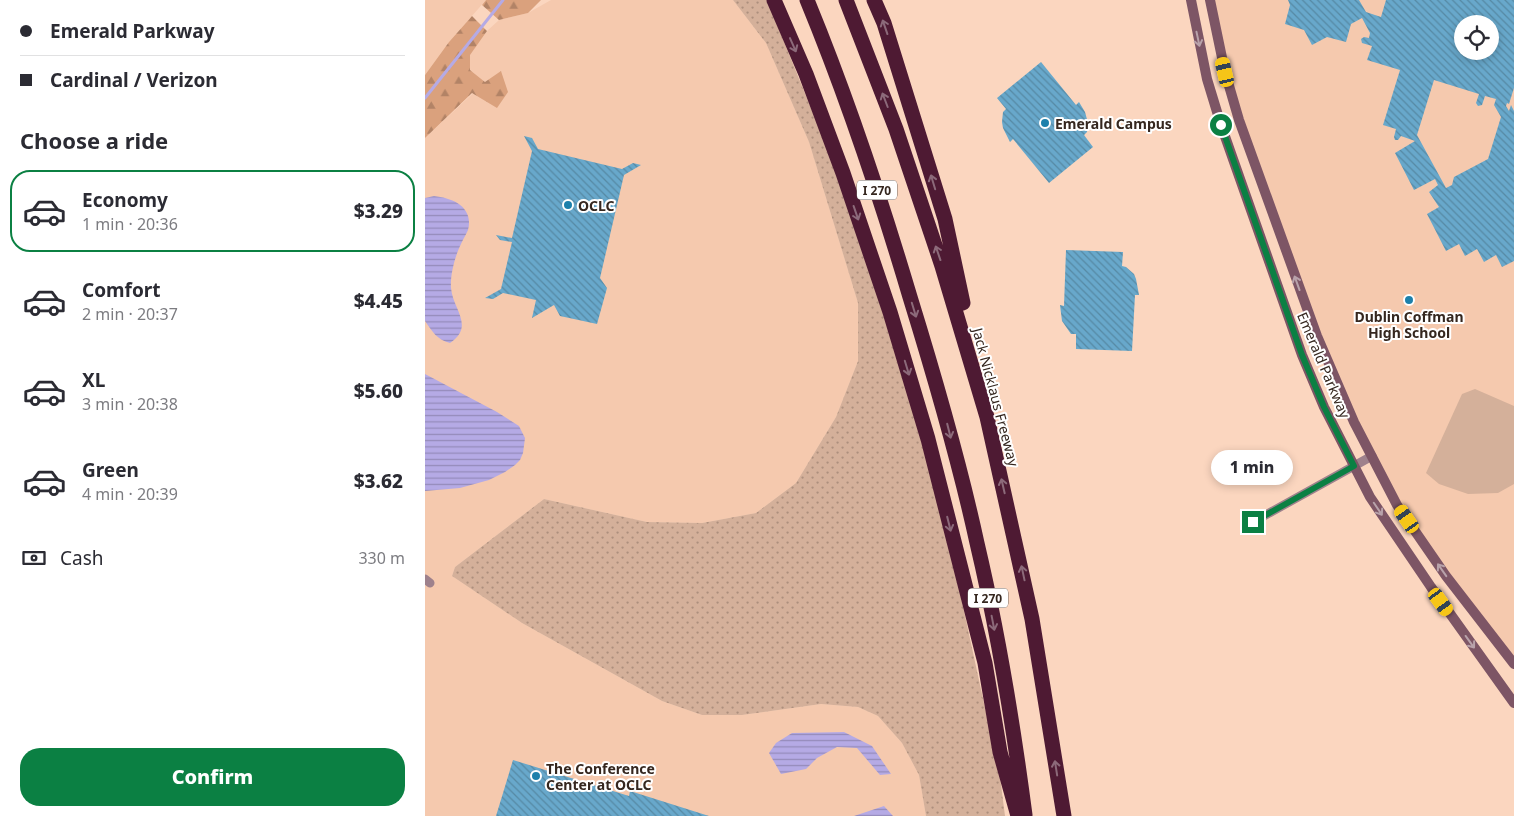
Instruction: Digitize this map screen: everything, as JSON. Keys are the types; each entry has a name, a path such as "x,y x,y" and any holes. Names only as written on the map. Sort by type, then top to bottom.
{"highway":[{"path":"774,0 806,74 843,173 890,312 928,439 985,663 1000,752 1018,816"},
{"name":"I 270","path":"807,0 832,61 883,206 936,384 977,542 1013,724 1025,816"},
{"name":"Jack Nicklaus Freeway","path":"846,0 899,138 942,266 987,417 1032,619 1064,816"},
{"path":"874,0 884,23 945,219 987,417"}],"main road":[{"name":"Emerald Parkway","path":"1191,0 1207,79 1221,125 1302,355 1324,407 1370,497 1514,703"},
{"name":"Emerald Parkway","path":"1210,0 1225,72 1266,197 1317,336 1354,422 1397,505 1446,576 1514,664"}],"street":[{"path":"1253,522 1372,456"}],"shaded area":[{"path":"425,0 486,0 449,42 425,75"},
{"path":"551,0 733,0 766,43 809,142 858,303 858,361 836,417 796,483 756,513 702,523 647,522 544,499 455,567 452,576 522,623 662,701 702,715 742,715 821,704 858,707 878,716 902,743 919,775 926,816 425,816 425,138 485,82 470,70 469,55 487,31 499,20 528,13"},
{"path":"733,0 767,0 839,177 904,378 949,542 1000,777 1005,816 926,816 919,775 902,743 878,716 858,707 821,704 742,715 702,715 662,701 522,623 452,576 455,567 544,499 647,522 702,523 756,513 796,483 836,417 858,361 858,303 809,142 766,43"},
{"name":"Dublin Coffman High School","path":"1210,0 1514,0 1514,664 1397,505 1354,422 1239,120"},
{"path":"434,196 448,199 460,205 468,215 469,222 468,230 457,254 452,272 451,288 462,324 457,337 450,343 438,337 425,321 425,198"},
{"path":"425,374 497,412 519,426 525,438 520,460 505,472 489,480 460,488 425,491"},
{"path":"1475,389 1514,406 1514,484 1498,493 1468,494 1439,484 1426,473 1462,394"},
{"path":"844,732 872,746 891,774 880,775 857,748 837,747 817,758 806,769 781,774 769,753 776,743 792,733"},
{"path":"884,806 893,816 854,816"}],"green space":[{"path":"486,0 541,0 528,13 499,20 482,5"},
{"path":"472,16 487,31 470,55 470,70 485,82 501,71 508,92 497,108 472,93 425,138 425,75 449,42"}],"building":[{"path":"1288,0 1359,0 1366,12 1381,17 1386,0 1514,0 1514,88 1509,104 1507,103 1506,106 1509,111 1511,105 1514,111 1514,261 1502,267 1496,255 1484,262 1477,249 1465,256 1459,244 1446,251 1427,214 1439,207 1429,192 1438,185 1435,179 1414,190 1395,153 1415,141 1401,136 1398,140 1395,140 1396,129 1383,125 1400,70 1367,60 1372,46 1362,43 1361,39 1364,37 1369,38 1370,33 1362,18 1351,24 1346,42 1327,37 1312,45 1304,30 1285,24 1290,5","holes":["1434,80 1479,94 1476,103 1478,106 1482,105 1485,96 1496,99 1494,105 1501,117 1488,159 1454,177 1452,185 1446,188 1417,135"]},
{"name":"Emerald Campus","path":"1041,62 1076,105 1079,102 1085,112 1088,123 1087,132 1084,135 1093,147 1049,183 1013,139 1010,142 1002,122 1003,112 1006,109 997,98"},
{"name":"OCLC","path":"524,136 532,138 538,149 622,169 633,163 641,165 624,175 600,278 607,288 597,324 560,316 554,305 532,318 536,300 503,293 493,299 485,298 501,289 512,242 500,240 496,235 512,238 532,151"},
{"path":"1066,250 1123,252 1122,266 1134,274 1139,295 1135,295 1132,351 1076,349 1076,334 1071,334 1062,321 1060,305 1064,306"},
{"name":"The Conference Center at OCLC","path":"513,760 629,796 630,791 709,816 496,816"}],"waterway":[{"path":"425,98 503,0"}],"place":[{"name":"Emerald Campus","path":"1045,123"},
{"name":"OCLC","path":"568,205"},
{"name":"Dublin Coffman High School","path":"1409,300"},
{"name":"The Conference Center at OCLC","path":"536,776"}],"route":[{"path":"1221,125 1302,355 1324,407 1354,466 1253,522"}]}
